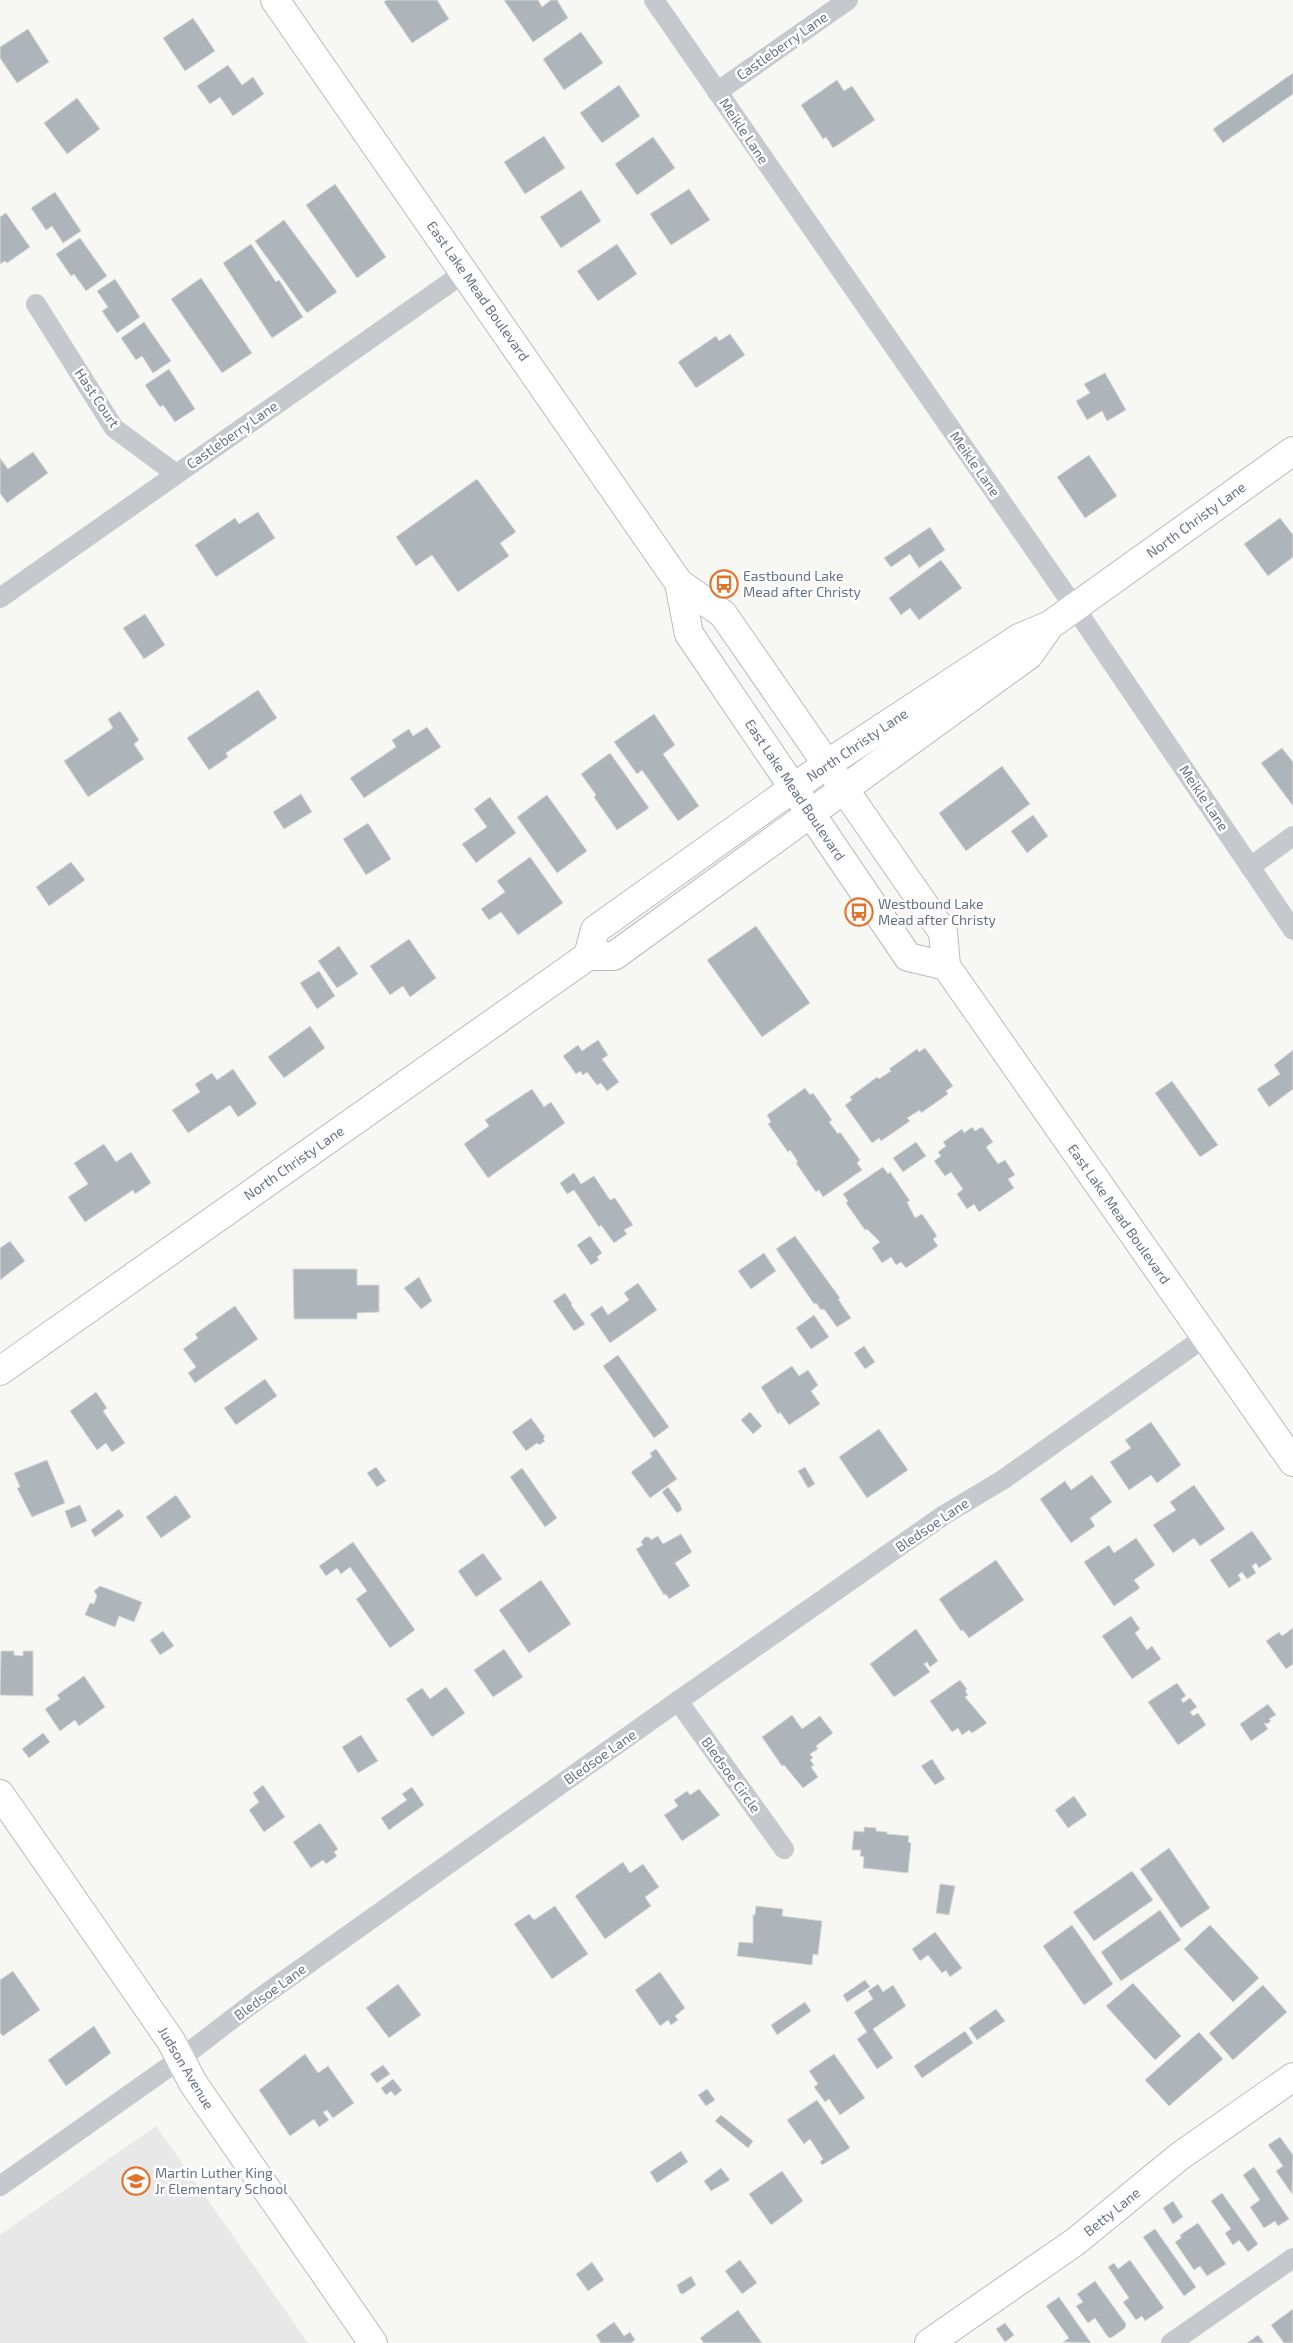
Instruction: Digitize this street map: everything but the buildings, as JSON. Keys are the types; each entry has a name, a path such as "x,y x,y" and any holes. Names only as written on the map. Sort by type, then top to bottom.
{"street":[{"name":"East Lake Mead Boulevard","path":"275,0 679,583 723,614 943,932 946,966 1293,1462"},
{"name":"Meikle Lane","path":"654,0 1075,608 1293,930"},
{"name":"Castleberry Lane","path":"717,92 848,0"},
{"name":"Castleberry Lane","path":"0,598 465,272"},
{"name":"Hast Court","path":"36,304 114,428 176,474"},
{"name":"North Christy Lane","path":"588,956 595,930 794,787 1019,638 1050,625 1293,451"},
{"name":"East Lake Mead Boulevard","path":"679,583 689,634 908,957 946,966"},
{"name":"North Christy Lane","path":"0,1370 588,956 614,956 812,815 1030,655 1050,625"},
{"path":"1250,867 1293,836"},
{"name":"Bledsoe Lane","path":"0,2186 180,2059 257,2000 678,1702 944,1515 1004,1479 1205,1337"},
{"name":"Bledsoe Circle","path":"678,1702 784,1849"},
{"name":"Judson Avenue","path":"0,1794 171,2040 193,2083 373,2343"},
{"name":"Betty Lane","path":"929,2343 1075,2242 1180,2156 1293,2078"},
{"path":"1171,2343 1293,2258"}],"shaded area":[{"name":"Martin Luther King Jr Elementary School","path":"156,2126 308,2343 0,2343 0,2235"}],"place":[{"name":"Eastbound Lake Mead after Christy","path":"724,584"},
{"name":"Westbound Lake Mead after Christy","path":"859,912"},
{"name":"Martin Luther King Jr Elementary School","path":"136,2181"}]}
